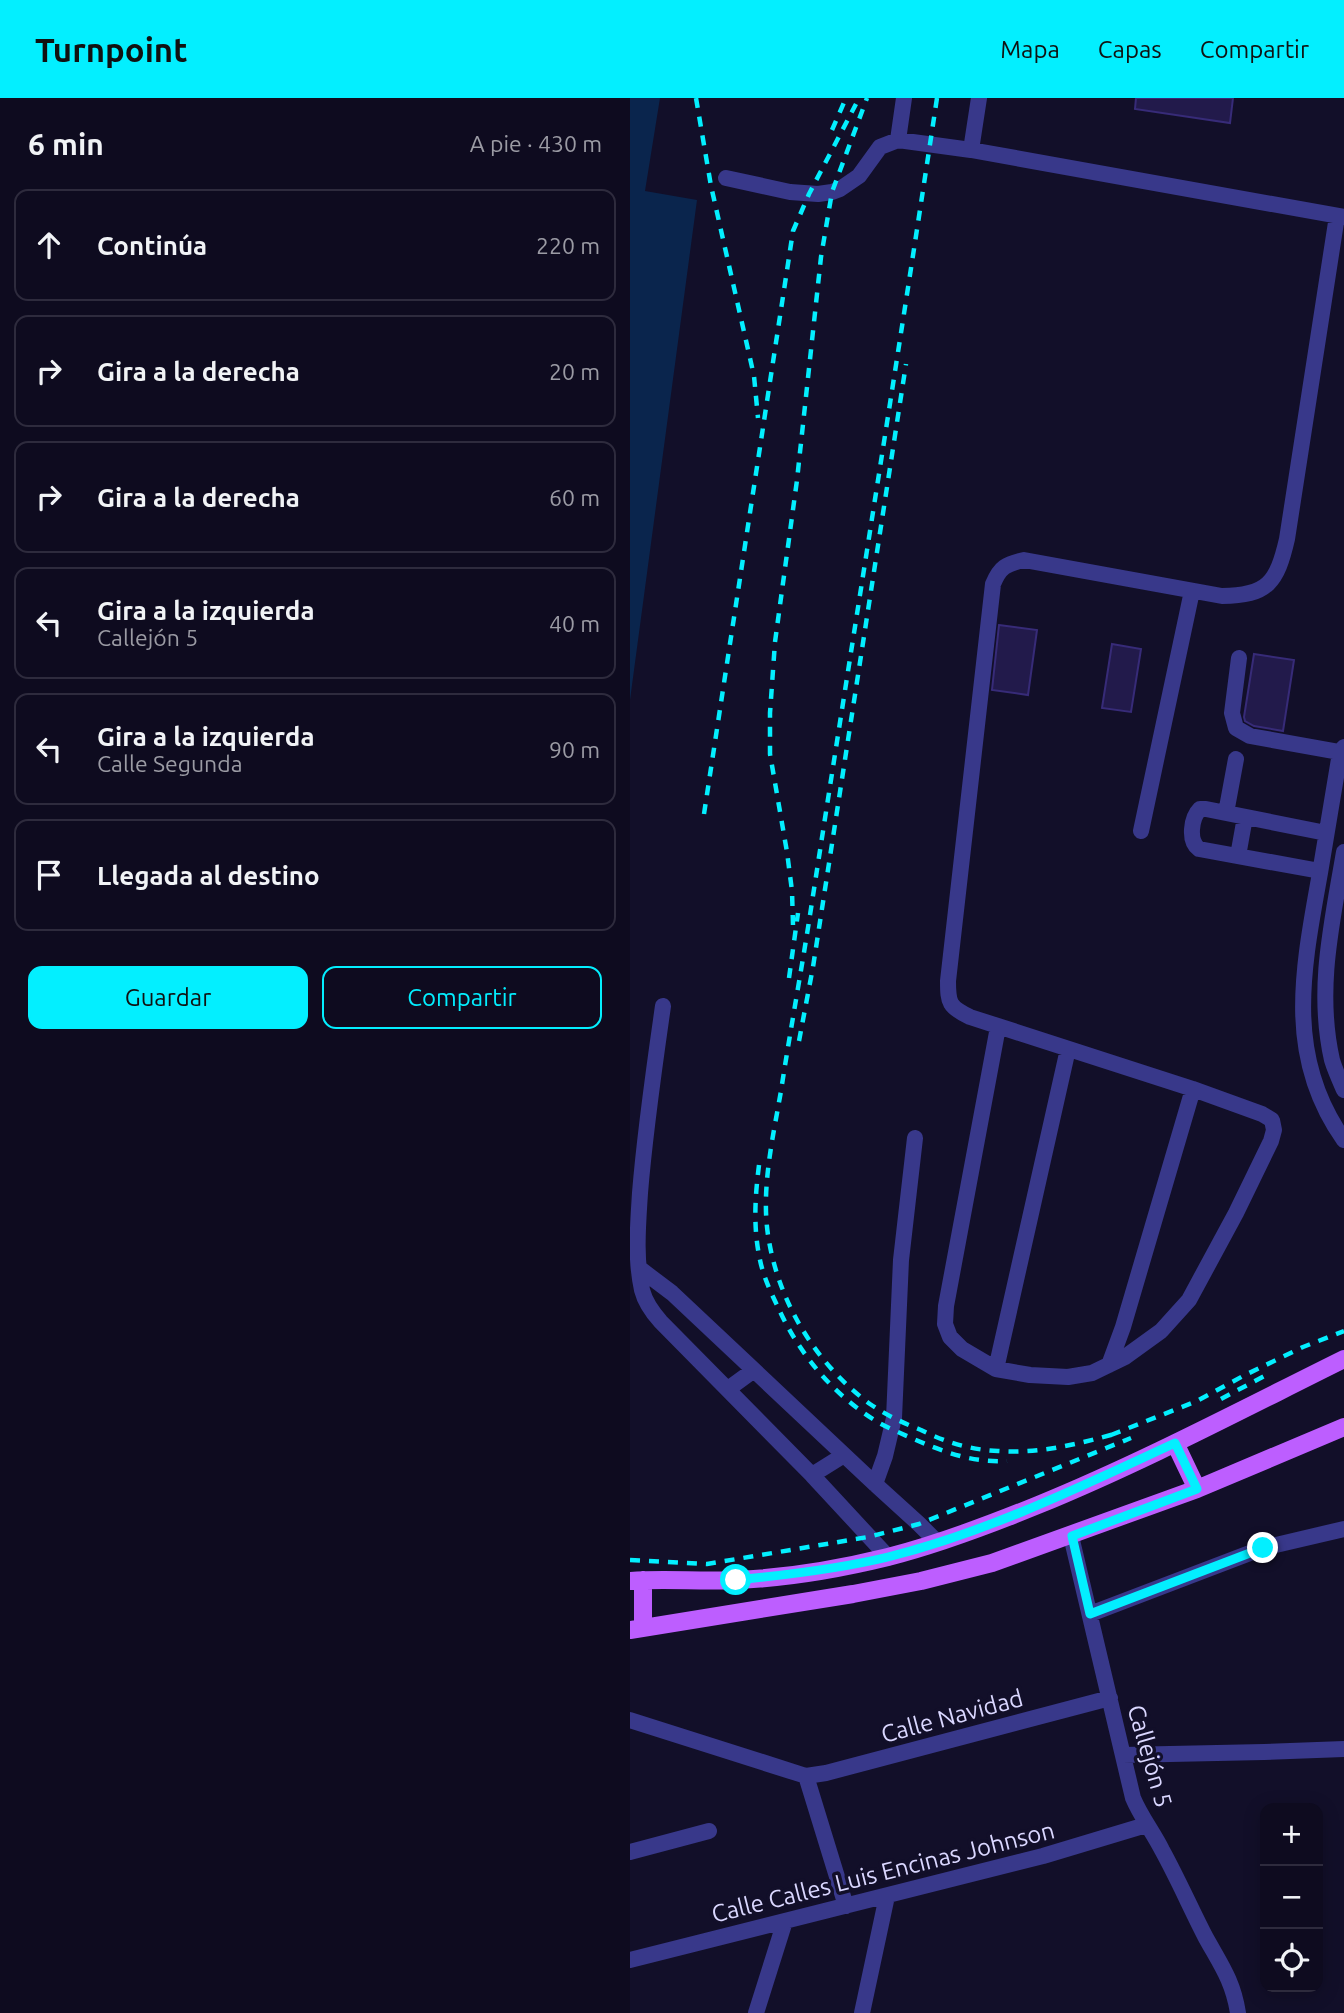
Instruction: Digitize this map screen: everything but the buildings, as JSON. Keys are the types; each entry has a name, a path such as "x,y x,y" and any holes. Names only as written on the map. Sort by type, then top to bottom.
{"main road":[{"path":"1344,1359 1074,1490 1001,1520 937,1542 888,1557 788,1575 749,1579 636,1581 637,1629 853,1594 921,1581 992,1563 1197,1489 1344,1429"},
{"path":"1175,1443 1197,1489"}],"street":[{"path":"898,140 904,98"},
{"path":"971,150 979,98"},
{"path":"726,178 790,192 832,192 859,176 880,147 898,140 971,150 1341,217 1282,561 1274,579 1260,590 1243,596 1222,596 1024,560 1009,564 998,572 993,584 949,970 948,1000 956,1010 970,1017 1194,1089 1262,1114 1272,1120 1274,1130 1236,1213 1189,1300 1161,1331 1125,1357 1092,1373 1068,1377 1030,1375 996,1369 962,1349 950,1337 945,1324 946,1306 998,1027"},
{"path":"1141,831 1192,591"},
{"path":"1239,658 1232,712 1236,727 1250,736 1343,751 1307,949 1304,1036 1306,1057 1316,1091 1344,1140"},
{"path":"1226,813 1236,759"},
{"path":"1326,833 1200,808 1193,818 1192,841 1199,849 1238,856 1321,862 1344,856 1325,972 1326,1022 1333,1063 1344,1090"},
{"path":"1238,856 1245,817"},
{"path":"663,1006 644,1135 638,1222 642,1290 652,1312 812,1475 888,1557"},
{"path":"996,1369 1068,1049"},
{"path":"1109,1365 1123,1327 1194,1089"},
{"path":"875,1484 894,1419 901,1260 915,1138"},
{"path":"639,1268 672,1293 937,1542"},
{"path":"652,1312 672,1293"},
{"path":"728,1390 754,1370"},
{"path":"812,1475 844,1455"},
{"path":"1090,1614 1263,1548 1344,1529"},
{"name":"Callejón 5","path":"1072,1536 1133,1798 1232,1985 1238,2013"},
{"name":"Calle Navidad","path":"806,1776 1110,1698"},
{"path":"630,1720 806,1776 846,1906"},
{"path":"1123,1755 1344,1749"},
{"name":"Calle Calles Luis Encinas Johnson","path":"630,1960 1042,1856 1146,1825"},
{"path":"630,1852 709,1831"},
{"path":"862,2013 887,1896"},
{"path":"756,2013 785,1921"}],"water":[{"path":"630,98 660,98 645,191 697,200 630,700"}],"railway":[{"path":"696,98 711,186 754,376 758,418"},
{"path":"832,130 846,98"},
{"path":"793,925 787,852 770,754 775,642 797,480 821,257 832,192 867,98"},
{"path":"937,98 772,1144 766,1199 768,1235 781,1284 802,1330 833,1370 882,1412 949,1442 988,1450 1044,1450 1118,1433"},
{"path":"704,814 793,231 809,194 856,104"},
{"path":"799,1041 813,967 906,364"},
{"path":"789,978 798,913"},
{"path":"759,1165 756,1224 761,1266 785,1322 818,1370 845,1398 888,1427 956,1455 1007,1461"},
{"path":"1111,1435 1197,1401 1303,1347 1344,1331"},
{"path":"1221,1399 1270,1373"},
{"path":"630,1560 707,1564 868,1537 919,1524 1131,1438"}],"route":[{"path":"736,1580 788,1575 888,1557 937,1542 1001,1520 1074,1490 1175,1443 1197,1489 1072,1536 1090,1614 1263,1548"}]}
